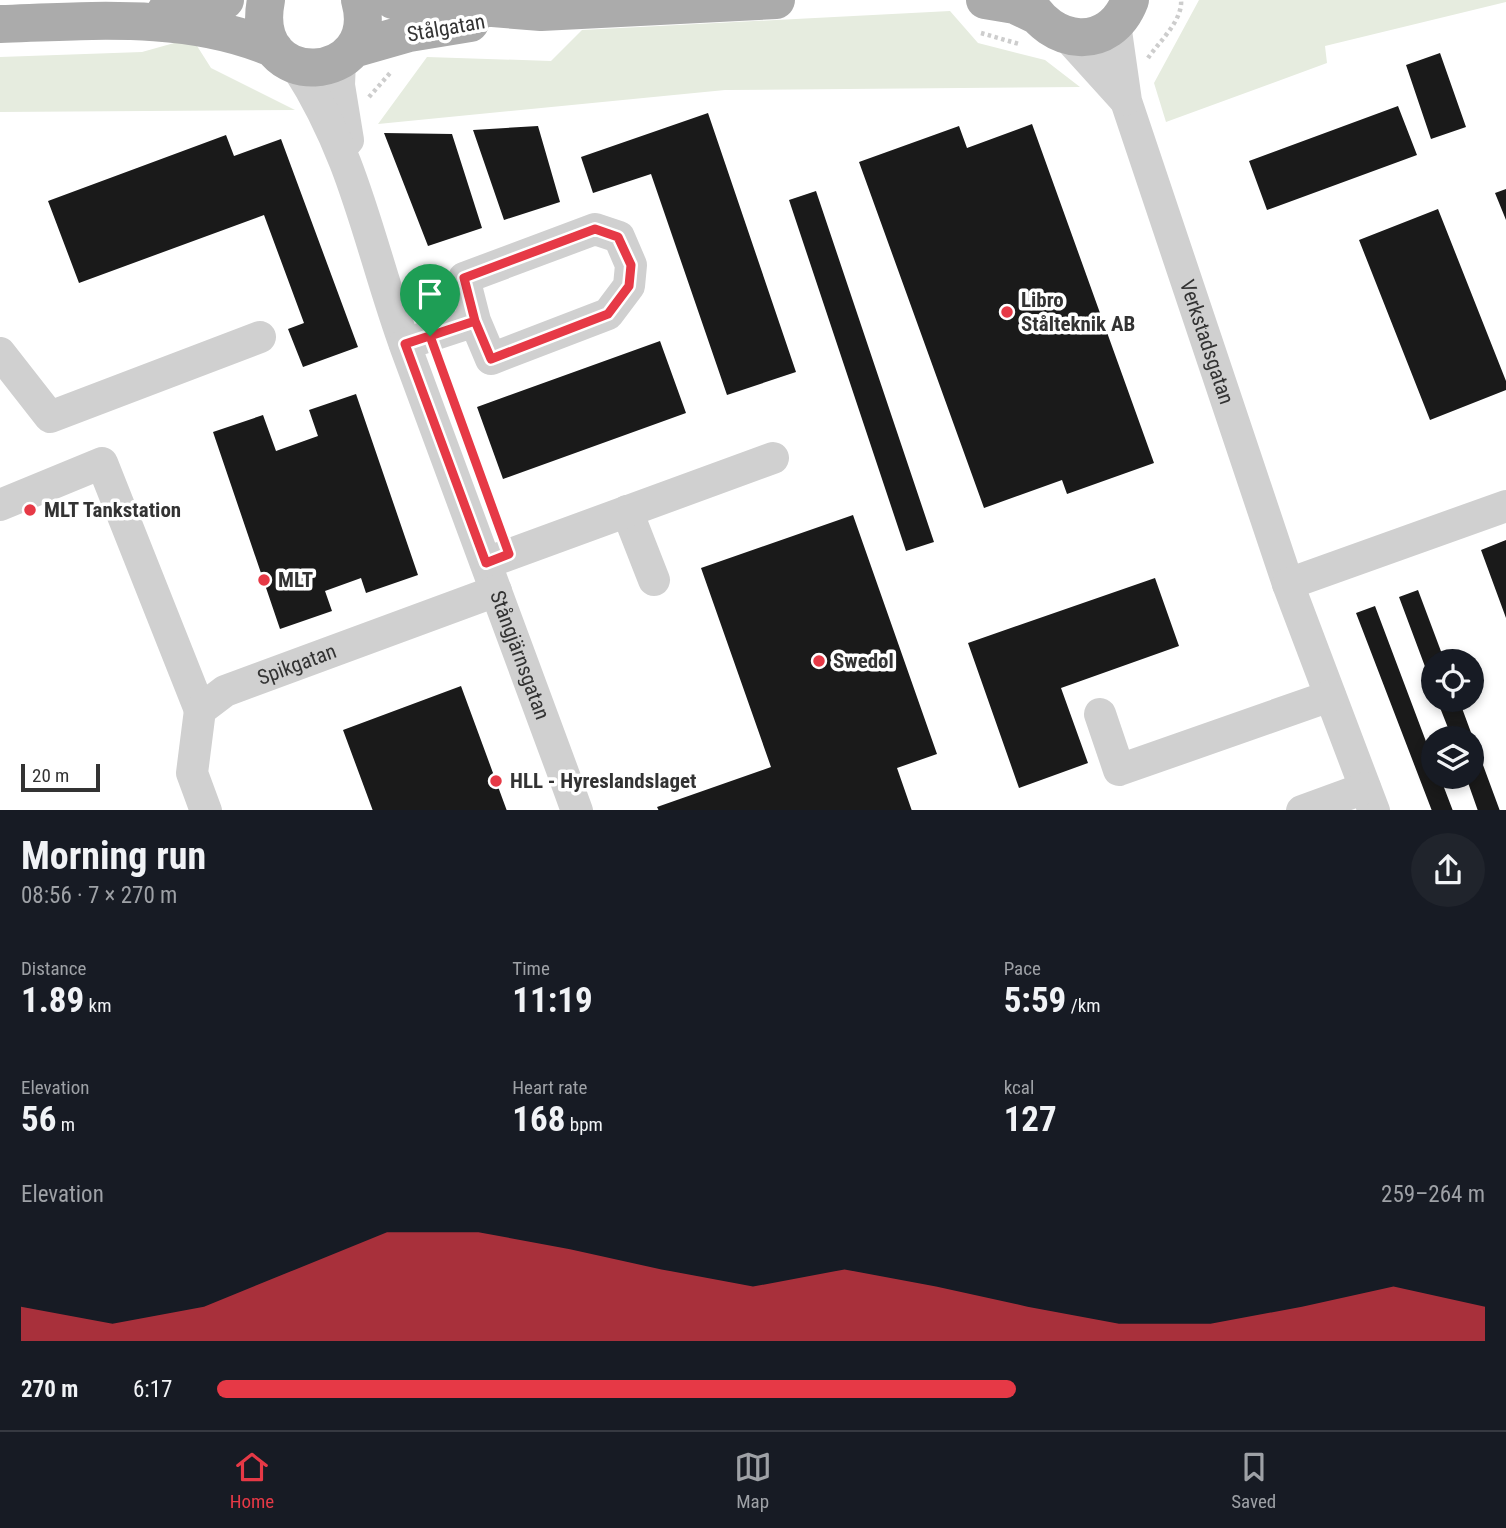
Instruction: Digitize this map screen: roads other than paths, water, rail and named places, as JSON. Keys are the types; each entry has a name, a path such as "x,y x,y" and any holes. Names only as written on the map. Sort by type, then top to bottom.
{"main road":[{"path":"98,21 225,0"},
{"path":"267,0 263,16 266,34 286,58"},
{"path":"346,55 361,34 363,19 359,0"},
{"name":"Stålgatan","path":"286,58 311,69 346,55 401,16 776,0"},
{"path":"985,0 1030,7 1045,26 1068,37 1092,36 1130,9"},
{"path":"0,24 98,21 211,29 247,38 286,58"}],"street":[{"name":"Verkstadsgatan","path":"1130,9 1126,101 1288,584 1369,799"},
{"name":"Verkstadsgatan","path":"1068,37 1126,101"},
{"name":"Stångjärnsgatan","path":"346,55 339,85 355,183"},
{"name":"Stångjärnsgatan","path":"286,58 318,100 355,183 405,344 574,809"},
{"path":"595,229 618,237 631,265 629,286 608,314 491,359 475,321 464,278 595,229"},
{"path":"405,344 475,321"},
{"path":"0,353 50,417 260,337"},
{"name":"Spikgatan","path":"200,710 225,691 491,577 627,511 773,458"},
{"path":"0,505 102,463 200,710 192,773 206,810"},
{"path":"1288,584 1506,506"},
{"path":"627,511 654,580"},
{"path":"1100,714 1119,770 1330,696"},
{"path":"1302,810 1369,799"}],"place":[{"name":"Libro Stålteknik AB","path":"1007,312"},
{"name":"MLT Tankstation","path":"30,510"},
{"name":"MLT","path":"264,580"},
{"name":"Swedol","path":"819,661"},
{"name":"HLL - Hyreslandslaget","path":"496,781"}]}
